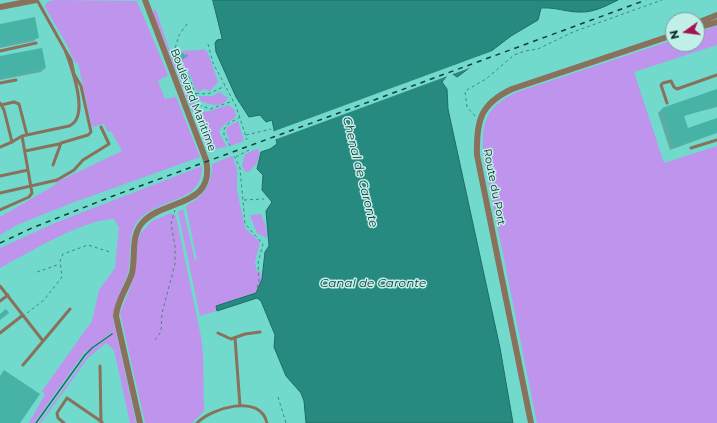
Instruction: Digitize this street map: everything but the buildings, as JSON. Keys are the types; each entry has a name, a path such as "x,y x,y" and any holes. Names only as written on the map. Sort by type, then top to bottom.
{"street":[{"path":"0,7 37,0"},
{"name":"Boulevard Maritime","path":"141,0 146,7"},
{"name":"Boulevard Maritime","path":"140,423 116,312 132,272 134,240 138,228 151,215 190,199 201,189 206,179 207,166 146,7 145,0"},
{"path":"705,20 717,15"},
{"path":"705,26 717,22"},
{"name":"Route du Port","path":"531,423 477,155 476,140 480,119 487,105 496,96 512,89 665,37"}],"lane":[{"path":"0,146 12,142 22,136 72,124 79,115 73,64 37,0"},
{"path":"0,51 36,43"},
{"path":"25,151 59,144 90,134 84,100 78,80 74,74"},
{"path":"667,103 661,85 663,83 671,81 674,87 677,88 717,75"},
{"path":"0,83 16,80"},
{"path":"78,101 84,100"},
{"path":"12,142 5,113 1,104 14,102 19,104 27,135"},
{"path":"0,114 5,113"},
{"path":"0,193 57,180 74,170 83,160 108,146 110,142 101,127"},
{"path":"0,210 29,197 32,192 22,136"},
{"path":"691,148 717,140"},
{"path":"53,165 59,144"},
{"path":"0,176 28,170"},
{"path":"0,286 43,340"},
{"path":"0,301 8,295"},
{"path":"23,365 70,309"},
{"path":"0,333 23,315"},
{"path":"218,333 227,338 235,338 245,334 260,332"},
{"path":"235,338 240,406"},
{"path":"100,366 102,423"},
{"path":"64,423 58,418 57,413 67,398 102,423"},
{"path":"197,423 208,414 240,406 257,408 262,412 267,423"}],"path":[{"path":"480,119 467,107 465,91 486,79 514,55 525,51 538,49 573,32 662,0"},
{"path":"187,24 175,44 174,52 189,91 195,94 208,94 225,85"},
{"path":"208,44 213,63 233,101 247,140"},
{"path":"178,64 187,73 200,105 210,109 233,101"},
{"path":"230,146 224,135 224,129 230,123 240,118"},
{"path":"246,135 271,129"},
{"path":"249,150 234,157 240,168 246,227 263,244 258,271 260,282 257,288"},
{"path":"243,200 264,199"},
{"path":"155,340 161,332 162,313 175,264 176,250 170,224 175,214 174,206"},
{"path":"23,315 44,300 62,277 60,264 63,254 85,245 92,245 110,252"},
{"path":"38,272 60,264"},
{"path":"278,397 286,423"}],"shaded area":[{"path":"55,0 137,1 168,75 158,81 165,99 176,97 200,157 69,204 17,225 0,235 0,217 55,185 55,183 122,151 111,131 108,132 104,124 92,127 78,63 75,63 67,45 45,7 47,2"},
{"path":"154,9 156,10 183,83 198,107 206,112 228,105 235,110 236,116 225,124 219,132 227,147 213,149 213,151 209,153 153,13"},
{"path":"717,26 717,45 705,49 705,30"},
{"path":"665,43 665,52 695,52 634,72 664,163 717,146 717,423 537,423 483,154 485,123 488,116 498,103 517,92"},
{"path":"204,49 208,53 218,82 210,91 204,89 198,92 186,69 178,60 176,55 182,51"},
{"path":"219,92 228,98 222,104 215,105 199,100 199,96 213,96"},
{"path":"238,121 244,141 230,146 226,130 227,127"},
{"path":"257,149 260,152 257,163 249,172 245,172 242,165 245,154"},
{"path":"232,156 237,168 237,190 245,228 260,242 255,262 257,272 260,271 262,279 256,293 216,306 217,311 200,316 178,212 183,209 195,260 197,260 186,206 197,199 207,188 212,164"},
{"path":"202,166 200,179 195,188 187,194 145,214 137,222 132,233 128,272 113,312 113,318 136,423 130,423 114,350 106,343 88,358 41,423 39,423 90,351 112,335 111,333 84,353 34,423 29,423 45,394 42,391 92,321 99,290 115,268 119,227 114,219 102,220 87,225 56,238 0,268 0,248 55,223"},
{"path":"171,213 176,216 201,337 203,354 204,411 192,423 145,423 120,313 134,278 140,234 152,221"},
{"path":"261,214 266,227 267,238 257,233 250,215"}],"water":[{"name":"Canal de Caronte","path":"213,0 618,0 599,9 584,12 541,8 538,20 511,36 457,77 450,72 442,82 447,89 448,109 500,348 513,423 306,423 304,401 301,393 286,376 274,347 275,335 261,301 257,298 217,311 216,306 256,293 262,279 265,252 269,246 266,211 272,202 262,190 263,175 257,169 261,152 270,149 277,144 272,120 266,122 260,115 249,117 236,97 216,52 215,43 217,40 222,39"}],"pier":[{"path":"498,49 475,66 274,140 272,132"}],"waterway":[{"path":"36,423 85,355 92,348 112,334"}],"railway":[{"path":"0,243 32,228 113,196 646,0"}],"water label":[{"name":"Chenal de Caronte","path":"360,172"}]}
